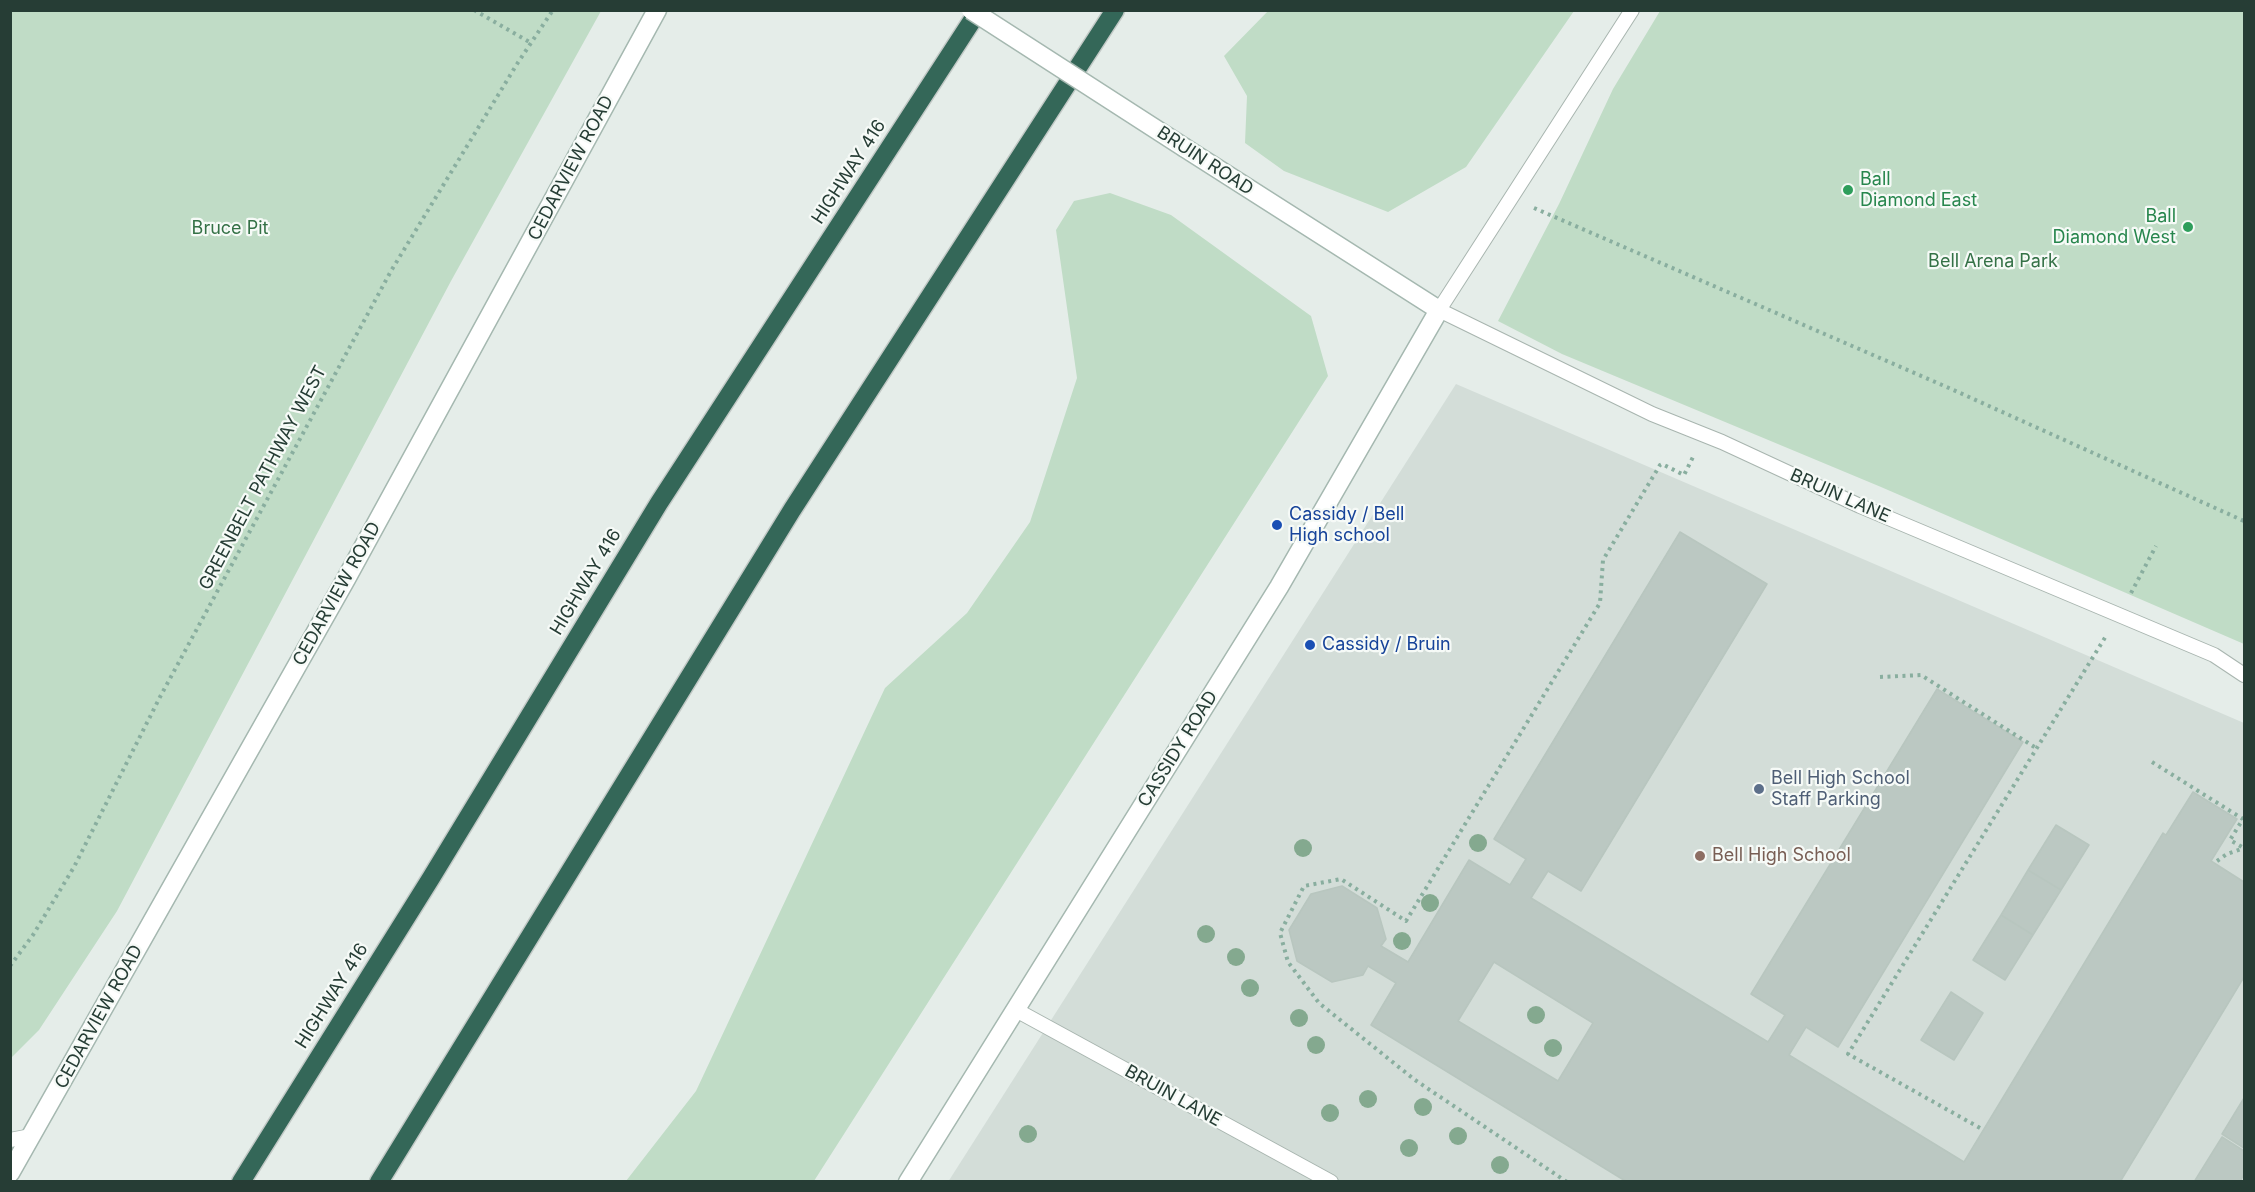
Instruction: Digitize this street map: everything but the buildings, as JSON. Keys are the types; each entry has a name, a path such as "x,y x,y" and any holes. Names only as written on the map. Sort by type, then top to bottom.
{"highway":[{"name":"HIGHWAY 416","path":"241,1182 431,878 659,503 979,10"},
{"path":"379,1182 792,510 1115,10"}],"street":[{"name":"CEDARVIEW ROAD","path":"10,1173 346,579 657,10"},
{"name":"BRUIN ROAD","path":"971,10 1439,310"},
{"name":"CASSIDY ROAD","path":"908,1182 1279,587 1439,310"}],"lane":[{"path":"1439,310 1632,10"},
{"name":"BRUIN LANE","path":"1439,310 1652,414 1705,435 1860,506 2214,656 2244,675"},
{"name":"BRUIN LANE","path":"1016,1010 1331,1182"},
{"path":"10,1140 31,1136"}],"path":[{"path":"474,10 531,43"},
{"name":"GREENBELT PATHWAY WEST","path":"10,966 33,935 74,867 160,697 391,271 553,10"},
{"path":"1511,198 1949,388 2244,521"},
{"path":"1567,1182 1414,1080 1319,1003 1288,963 1280,933 1304,886 1341,879 1406,921 1600,603 1603,560 1660,465 1684,475 1705,435"},
{"path":"1980,1128 1848,1054 2118,615 2156,546"},
{"path":"1880,677 1921,675 2036,748"},
{"path":"2152,762 2243,819 2230,840 2244,848"},
{"path":"2217,861 2227,854 2244,848"}],"shaded area":[{"name":"Bell High School","path":"1456,384 2244,723 2244,1181 948,1182"}],"green space":[{"path":"1269,10 1574,11 1466,167 1388,212 1284,171 1245,143 1247,96 1224,56"},
{"name":"Bruce Pit","path":"10,11 601,11 451,281 117,911 39,1030 11,1058"},
{"name":"Bell Arena Park","path":"1660,11 2244,11 2244,644 1881,487 1562,354 1498,321 1559,204 1613,89"},
{"path":"1110,193 1171,215 1311,316 1328,376 814,1181 626,1181 696,1091 885,688 967,613 1030,522 1077,378 1056,230 1074,201"}],"place":[{"name":"Ball Diamond East","path":"1848,190"},
{"name":"Ball Diamond West","path":"2188,227"},
{"name":"Cassidy / Bell High school","path":"1277,525"},
{"name":"Cassidy / Bruin","path":"1310,645"},
{"name":"Bell High School Staff Parking","path":"1759,789"},
{"name":"Bell High School","path":"1700,856"}]}
